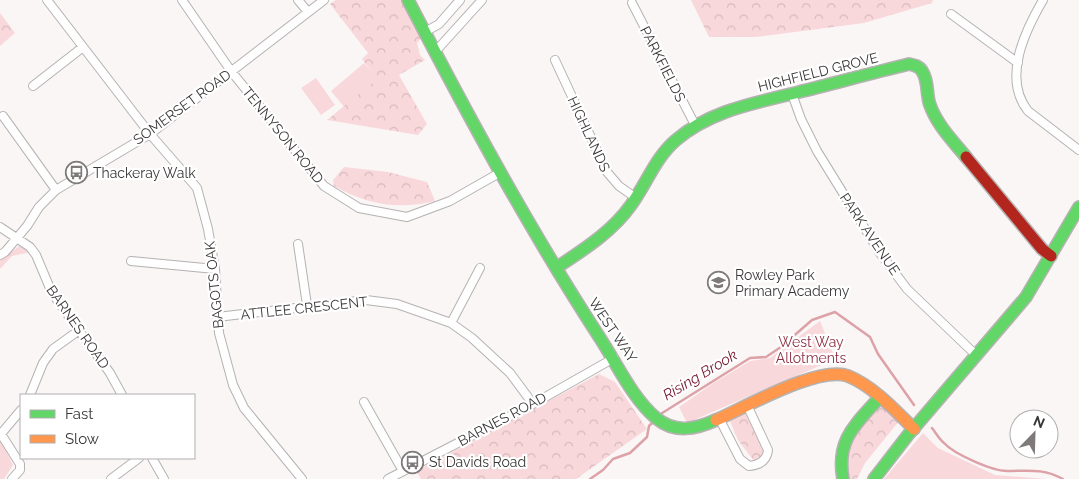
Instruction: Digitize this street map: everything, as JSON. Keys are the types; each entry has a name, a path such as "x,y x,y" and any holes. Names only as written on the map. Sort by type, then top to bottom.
{"main road":[{"name":"WEST WAY","path":"408,0 500,172 556,268 614,358 656,418 674,428 690,430 720,420 808,379 830,373 843,374 855,378 914,429"},
{"name":"HIGHFIELD GROVE","path":"556,268 603,236 636,198 664,153 695,125 724,112 909,64 918,66 925,73 930,106 942,128 1042,249 1051,256"},
{"path":"874,479 1017,308 1051,256 1079,207"},
{"path":"843,479 840,466 840,449 846,438 879,398"}],"street":[{"name":"BAGOTS OAK","path":"47,0 150,134 197,188 215,269 217,317 229,372 244,408 302,479"},
{"name":"TENNYSON ROAD","path":"182,0 231,71 324,186 359,208 406,217 450,201 500,172"},
{"path":"298,0 308,12"},
{"name":"SOMERSET ROAD","path":"0,255 5,252 39,207 56,190 150,134 324,0"},
{"path":"425,32 439,24 460,0"},
{"path":"436,52 482,0"},
{"path":"1043,0 1024,39 1018,63 1017,88 1023,105 1034,117 1079,150"},
{"name":"PARKFIELDS","path":"632,3 695,125"},
{"path":"951,14 1018,63"},
{"path":"33,86 83,46"},
{"name":"HIGHLANDS","path":"555,60 607,172 619,186 636,198"},
{"name":"PARK AVENUE","path":"792,94 801,119 817,151 880,253 907,289 976,355"},
{"path":"3,116 56,190"},
{"name":"BARNES ROAD","path":"0,227 30,247 36,255 52,293 110,373 121,394"},
{"path":"298,244 307,305"},
{"path":"131,261 215,269"},
{"path":"451,324 480,268"},
{"name":"ATTLEE CRESCENT","path":"217,317 307,305 366,300 397,304 451,324 472,338 510,373 533,404"},
{"path":"30,394 43,363 53,349 78,331"},
{"name":"BARNES ROAD","path":"388,479 533,404 614,358"},
{"path":"364,402 403,471"},
{"path":"720,420 740,459 749,466 757,465 764,460 768,450 748,407"},
{"path":"12,479 20,470 20,464 1,434 20,411"},
{"path":"111,479 139,459"},
{"path":"153,459 164,479"}],"green space":[{"path":"336,0 404,0 423,36 417,43 420,55 425,60 399,75 427,124 418,135 327,120 377,79 362,59 368,53 330,4"},
{"path":"691,0 933,0 932,3 864,23 756,37 709,37"},
{"path":"0,13 15,33 0,46"},
{"path":"364,63 378,79 344,107 331,91"},
{"path":"316,78 335,105 321,115 301,88"},
{"path":"344,167 388,172 427,182 435,201 421,204 396,205 359,198 334,186 333,180"},
{"path":"22,244 31,252 12,256 0,269 0,260"},
{"name":"West Way Allotments","path":"820,321 837,363 824,364 687,423 679,407 750,361 770,358"},
{"path":"599,374 615,382 647,429 576,479 421,479 416,471"},
{"path":"881,404 900,420 865,463 857,479 850,479 844,464 846,448 856,431"},
{"path":"746,413 765,454 758,460 753,460 738,440 729,419"},
{"path":"923,433 938,448 995,475 1047,479 884,479"},
{"path":"0,439 13,465 4,479 0,479"}],"waterway":[{"name":"Rising Brook","path":"659,415 750,358 766,357 781,347 812,320 835,312 870,337 878,354 914,405"},
{"name":"Rising Brook","path":"590,479 603,470 613,459 630,453 647,437 649,426 654,421"},
{"name":"Rising Brook","path":"932,428 949,447 964,457 983,465 1007,471 1049,473 1063,479"}],"traffic: fast":[{"path":"408,0 523,212 639,400 656,418 663,423 678,428 693,428 716,420"},
{"path":"556,268 615,224 637,197 662,155 676,140 704,121 750,104 909,64 916,66 922,71 933,112 966,157"},
{"path":"874,479 908,435 1026,297 1079,207"},
{"path":"843,479 842,454 845,443 855,425 879,398"}],"traffic: slow":[{"path":"716,420 782,389 819,376 835,374 848,376 866,386 884,400 914,429"}],"traffic: jam":[{"path":"966,157 1042,249 1051,256"}],"place":[{"name":"Thackeray Walk","path":"77,173"},
{"name":"Rowley Park Primary Academy","path":"719,283"},
{"name":"St Davids Road","path":"413,462"}]}
